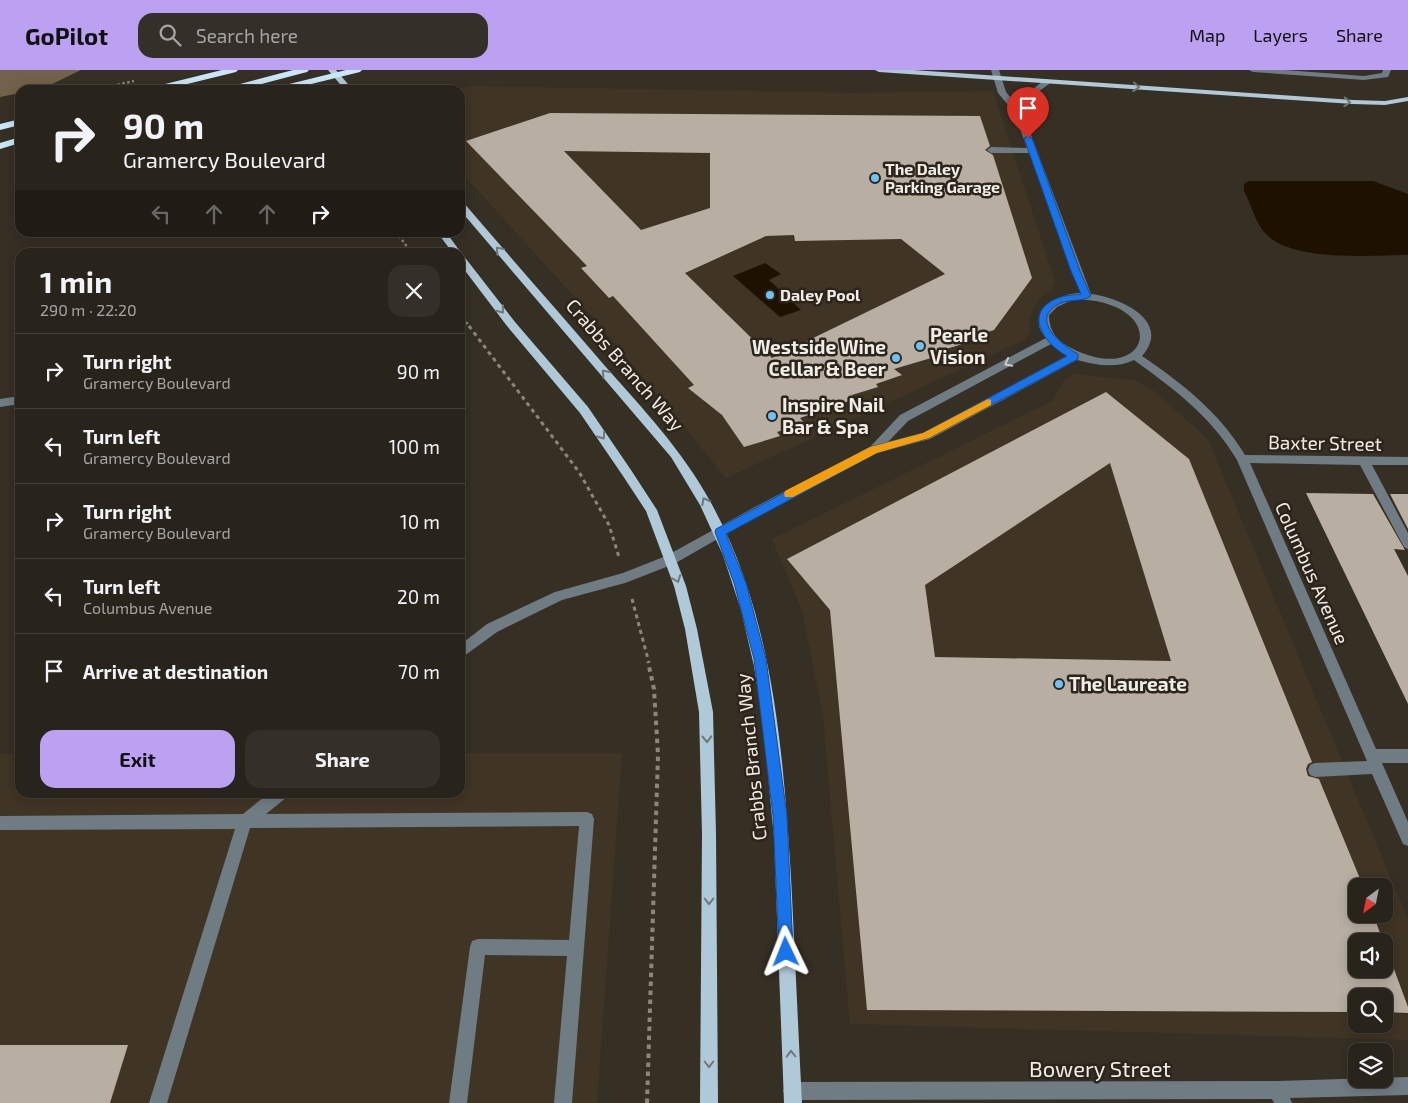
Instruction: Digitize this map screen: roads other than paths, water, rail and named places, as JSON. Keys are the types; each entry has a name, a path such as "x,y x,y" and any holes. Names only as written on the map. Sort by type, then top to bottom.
{"highway":[{"path":"172,85 233,70"},
{"path":"247,85 304,70"},
{"path":"296,85 357,70"},
{"path":"0,127 15,123"},
{"path":"0,146 15,142"},
{"path":"0,156 15,152"}],"main road":[{"path":"332,70 345,85"},
{"path":"879,70 997,74 1049,81 1352,102 1385,103 1408,99"},
{"name":"Crabbs Branch Way","path":"465,210 675,454 695,482 720,532 740,583 760,659 780,816 792,1097"},
{"path":"445,237 453,248"},
{"path":"465,263 595,426 651,510 680,586 691,629 706,712 709,834 709,1103"}],"street":[{"path":"1253,70 1364,78 1386,75 1387,70"},
{"path":"997,74 1002,93 1018,111 1076,271 1087,296"},
{"path":"1018,111 1034,90 1049,81"},
{"path":"991,150 1032,151"},
{"path":"1087,296 1113,302 1125,308 1142,324 1146,333 1146,342 1143,350 1123,361 1107,363 1091,362 1060,349 1045,331 1043,321 1045,312 1061,300 1087,296"},
{"path":"874,450 904,418 1051,340"},
{"path":"465,649 492,628 559,596 625,578 670,560 874,450 926,436 1074,356"},
{"name":"Columbus Avenue","path":"1135,356 1206,409 1232,440 1408,839"},
{"path":"0,403 15,401"},
{"name":"Baxter Street","path":"1242,459 1408,461"},
{"path":"1364,460 1408,544"},
{"path":"1315,770 1408,756"},
{"path":"158,1103 244,823 275,798"},
{"path":"0,823 587,820 563,1103"},
{"path":"458,1103 478,947 576,948"},
{"name":"Bowery Street","path":"792,1097 1280,1097 1408,1086"}],"place":[{"name":"The Daley Parking Garage","path":"875,178"},
{"name":"Daley Pool","path":"770,295"},
{"name":"Pearle Vision","path":"920,346"},
{"name":"Westside Wine Cellar & Beer","path":"896,358"},
{"name":"Inspire Nail Bar & Spa","path":"772,416"},
{"name":"The Laureate","path":"1059,684"}]}
